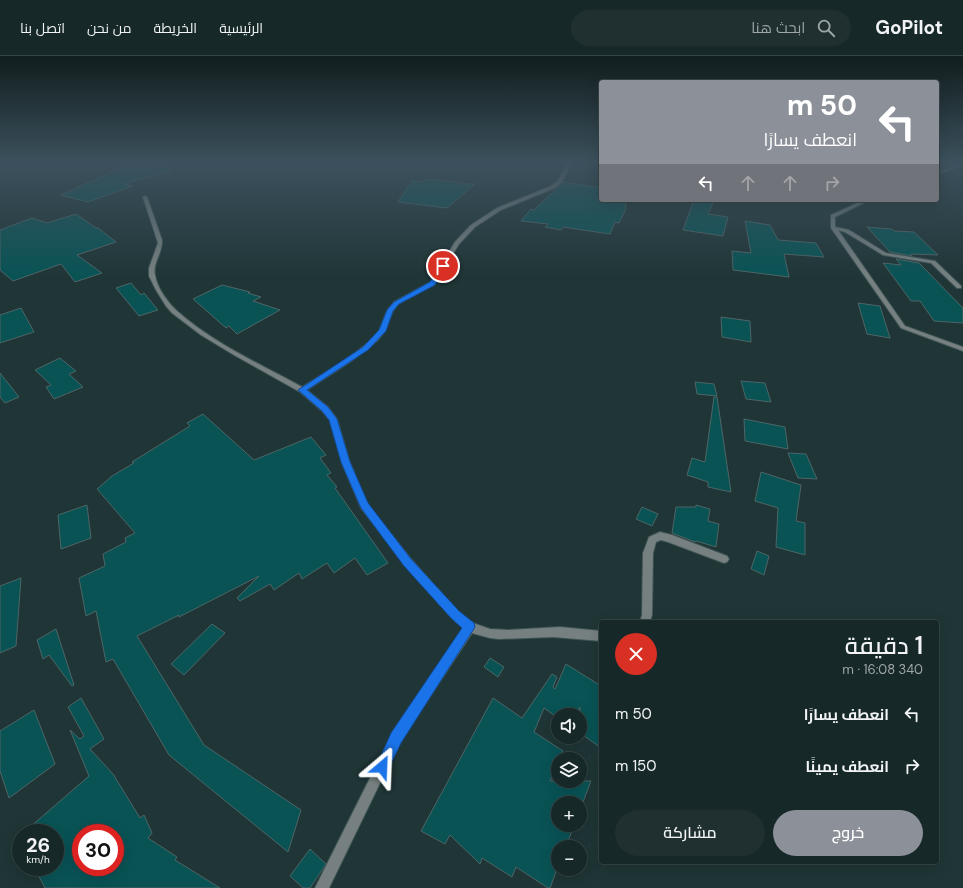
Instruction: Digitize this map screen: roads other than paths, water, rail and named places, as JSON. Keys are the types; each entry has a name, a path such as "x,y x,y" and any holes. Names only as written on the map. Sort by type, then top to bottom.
{"street":[{"path":"146,200 160,242 153,264 152,275 164,299 173,311 196,328 248,360 302,390 325,409 333,419 346,462 364,506 408,562 455,615 470,627 492,635 507,636 565,631 599,636"},
{"path":"302,390 342,365 376,339 382,331 390,310 396,303 433,283 457,242 473,226 499,209 522,200"},
{"path":"864,202 833,216 834,228 903,327 925,336 963,348"},
{"path":"834,228 847,231 885,254 933,262 960,287"},
{"path":"646,620 647,615 648,553 652,540 660,536 669,538 724,559"},
{"path":"322,888 396,738 470,627"}]}
